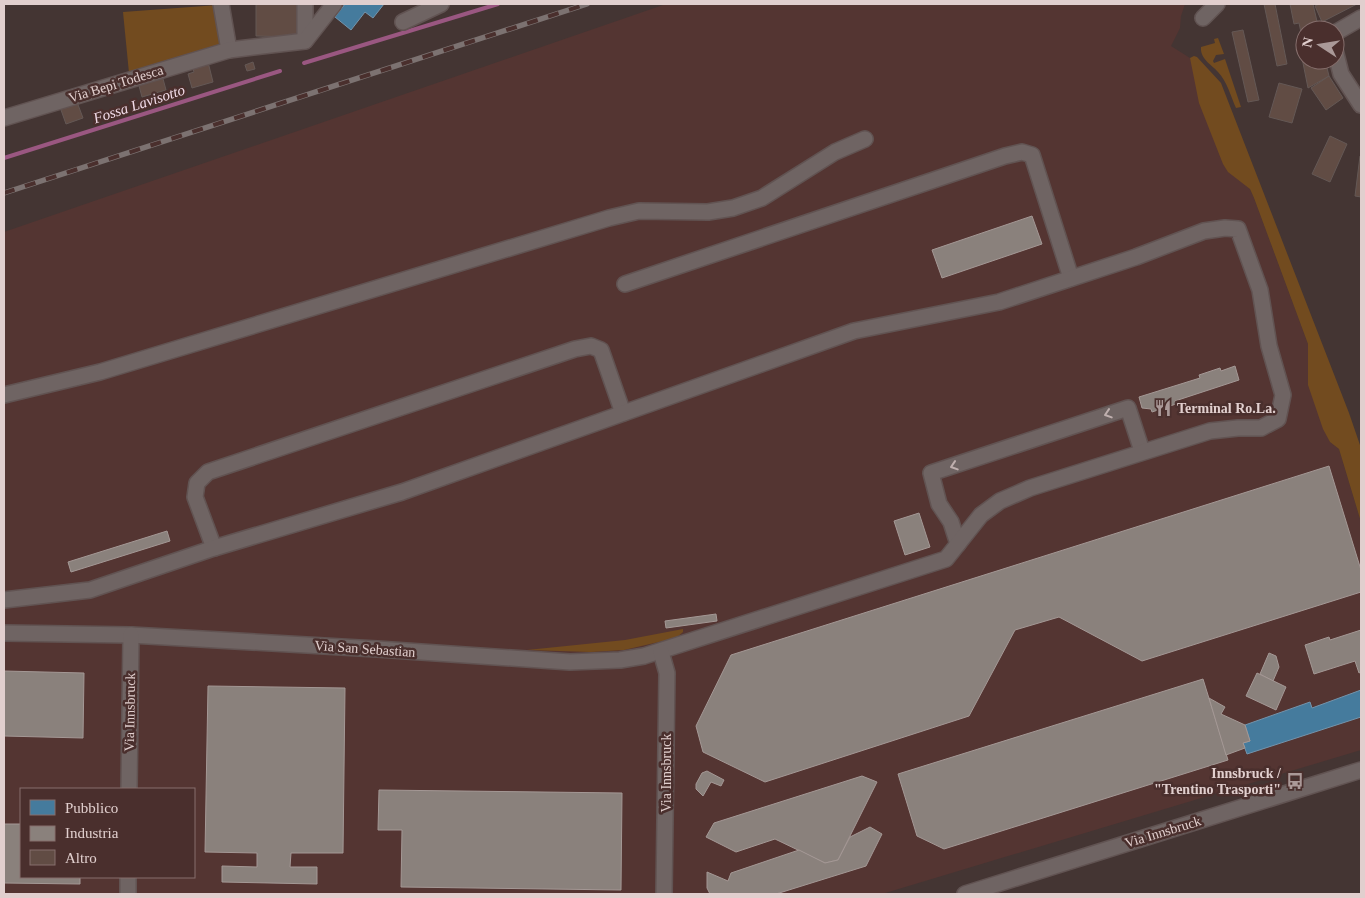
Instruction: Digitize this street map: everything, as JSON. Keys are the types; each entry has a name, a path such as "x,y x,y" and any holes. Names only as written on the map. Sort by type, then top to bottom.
{"street":[{"path":"221,4 229,50"},
{"path":"305,4 305,41"},
{"path":"305,41 334,4"},
{"path":"403,22 441,4"},
{"path":"1203,18 1217,4"},
{"path":"1345,27 1361,18"},
{"name":"Via Bepi Todesca","path":"4,118 229,50 305,41"},
{"path":"1340,70 1360,103"},
{"path":"4,395 100,372 609,218 639,211 708,212 733,208 762,198 835,152 865,139"},
{"path":"4,600 90,590 214,548 402,492 854,331 999,302 1071,278 1032,155 1022,152 987,162 626,284"},
{"name":"Via San Sebastian","path":"4,632 131,635 368,648 570,662 620,660 661,652 946,560 977,520 1000,501 1030,488 1210,432 1238,428 1261,428 1278,419 1283,395 1269,346 1260,290 1238,229 1225,228 1204,231 1136,257 1071,278"},
{"path":"214,548 195,497 197,483 208,472 575,349 591,346 601,350 623,413"},
{"path":"958,544 951,522 939,504 931,473 1128,408 1142,452"},
{"path":"945,512 977,520"},
{"name":"Via Innsbruck","path":"129,788 131,635"},
{"name":"Via Innsbruck","path":"661,652 666,673 664,894"},
{"name":"Via Innsbruck","path":"965,894 1361,770"},
{"path":"128,878 128,894"}],"shaded area":[{"path":"666,4 1185,4 1180,28 1171,46 1190,58 1254,198 1308,344 1308,375 1330,442 1339,449 1361,522 1361,750 882,894 4,894 4,232"},
{"path":"218,5 224,45 129,73 123,12"},
{"path":"1218,38 1224,54 1216,55 1213,61 1214,63 1225,59 1241,107 1236,108 1224,80 1202,55 1201,47 1215,43 1214,39"},
{"path":"1194,56 1221,83 1349,413 1361,448 1361,522 1339,449 1330,442 1323,429 1308,385 1308,344 1254,198 1250,189 1228,172 1223,164 1199,103 1190,58"},
{"path":"683,629 683,632 676,638 624,650 591,652 527,650 625,640"}],"building: Pubblico":[{"path":"345,4 384,4 373,18 365,12 351,30 335,17"},
{"path":"1361,690 1361,717 1247,754 1243,743 1250,741 1245,725 1310,702 1312,708"}],"building: Industria":[{"path":"1032,216 1042,244 942,278 932,250"},
{"path":"1235,366 1239,380 1175,401 1176,404 1152,412 1151,409 1142,408 1139,397 1200,378 1199,375 1220,368 1221,371"},
{"path":"1329,466 1361,570 1361,592 1142,661 1059,617 1015,630 969,716 765,782 703,752 696,726 731,655"},
{"path":"919,513 930,547 905,555 894,521"},
{"path":"167,531 170,541 71,572 68,562"},
{"path":"716,614 717,621 666,628 665,621"},
{"path":"1361,630 1361,672 1359,673 1355,661 1314,674 1305,645 1329,637 1330,640"},
{"path":"1269,653 1276,656 1279,667 1273,681 1260,674"},
{"path":"4,671 84,673 83,738 4,736"},
{"path":"1257,673 1286,687 1276,710 1246,696"},
{"path":"1203,679 1228,760 944,849 917,836 898,774"},
{"path":"208,686 345,688 343,853 291,853 290,867 317,867 317,884 222,882 222,866 257,867 257,853 205,852"},
{"path":"1209,698 1225,707 1221,714 1245,725 1250,741 1243,743 1245,748 1226,755"},
{"path":"707,771 724,780 721,786 711,782 703,796 696,789 696,784 702,773"},
{"path":"862,776 877,782 838,860 825,863 775,839 736,852 706,837 714,823"},
{"path":"379,790 622,793 621,890 401,887 402,830 378,830"},
{"path":"4,824 20,824 20,878 80,878 80,884 4,883"},
{"path":"870,827 882,834 866,866 776,894 710,894 707,888 707,872 728,881 731,873 799,850 825,863 838,860 850,837"}],"building: Altro":[{"path":"256,4 297,4 297,37 256,36"},
{"path":"1264,4 1275,4 1287,64 1277,66"},
{"path":"1290,4 1313,4 1317,20 1295,20 1294,24"},
{"path":"1319,4 1357,4 1326,20 1321,20 1315,6"},
{"path":"1243,30 1259,100 1248,102 1232,32"},
{"path":"208,62 213,82 192,88 188,74 194,72 192,66"},
{"path":"253,62 255,69 247,71 245,65"},
{"path":"1304,70 1328,70 1329,76 1308,88"},
{"path":"162,75 166,90 142,97 138,82"},
{"path":"1329,76 1343,98 1326,110 1311,88"},
{"path":"1279,83 1302,89 1292,123 1269,117"},
{"path":"77,102 83,118 66,124 60,107"},
{"path":"1330,136 1347,144 1330,182 1312,174"},
{"path":"1361,156 1361,197 1355,196"}],"waterway":[{"name":"Fossa Lavisotto","path":"304,63 498,4"},
{"name":"Fossa Lavisotto","path":"4,158 280,71"}],"railway":[{"path":"4,193 587,4"}],"place":[{"name":"Terminal Ro.La.","path":"1163,408"},
{"name":"Innsbruck / \"Trentino Trasporti\"","path":"1295,781"}]}
